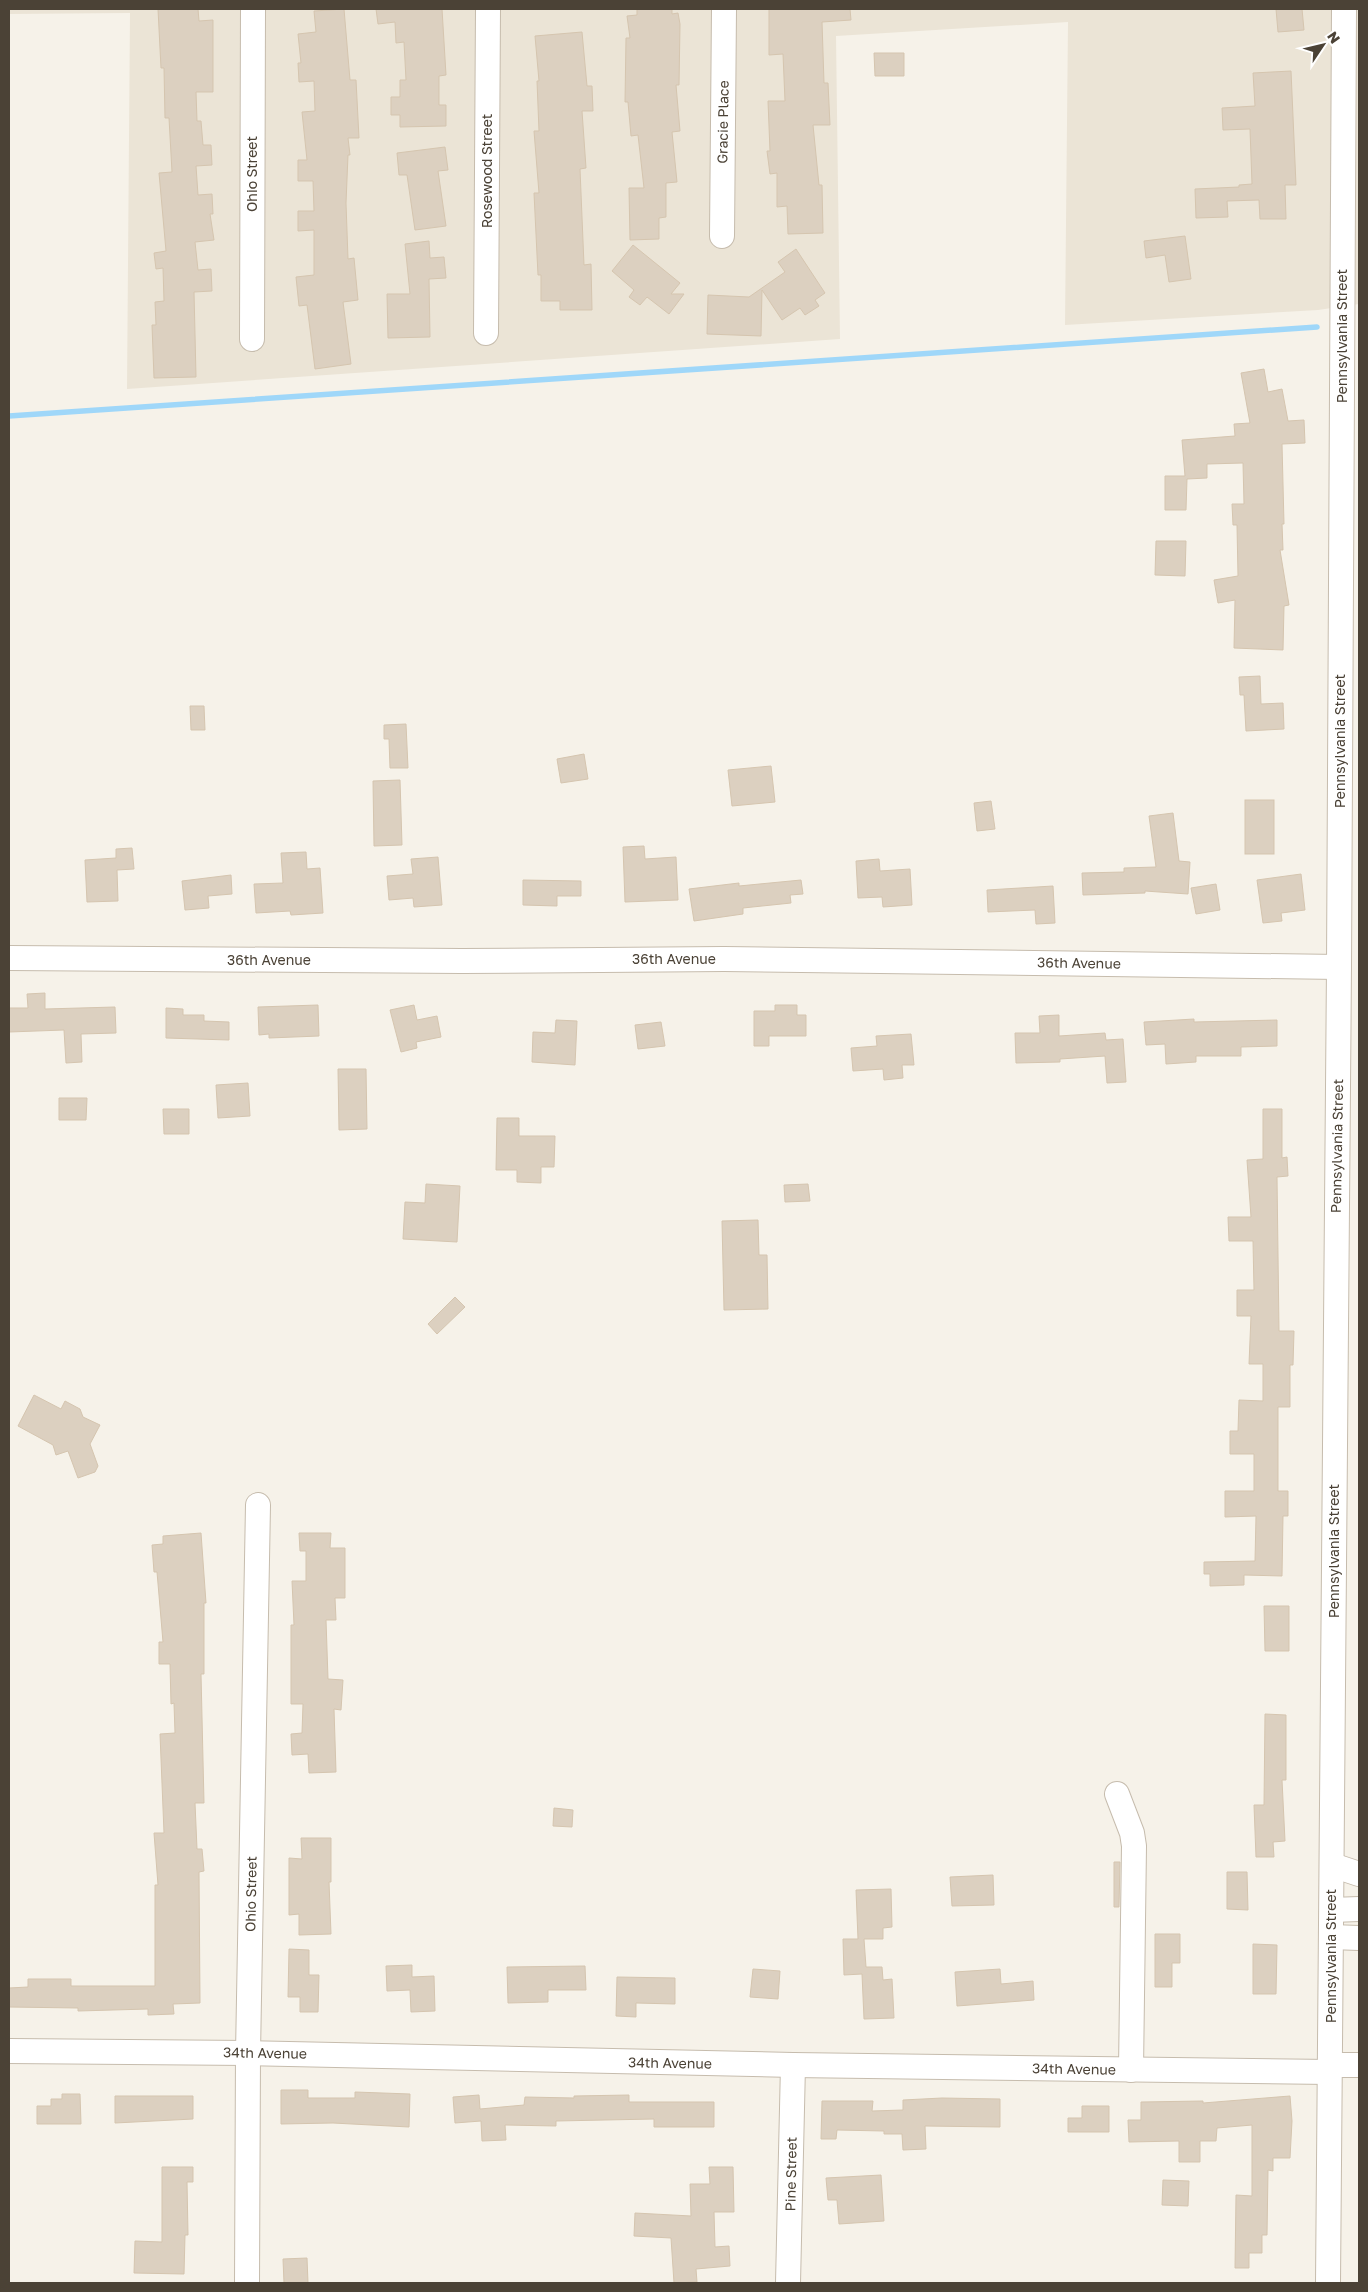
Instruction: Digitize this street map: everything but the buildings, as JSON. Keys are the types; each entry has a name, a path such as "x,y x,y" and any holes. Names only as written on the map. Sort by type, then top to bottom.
{"street":[{"name":"Ohio Street","path":"252,339 253,9"},
{"name":"Rosewood Street","path":"486,332 488,9"},
{"name":"Gracie Place","path":"722,236 724,9"},
{"name":"Pennsylvania Street","path":"1328,2283 1339,967 1344,9"},
{"name":"36th Avenue","path":"9,958 462,961 724,959 1339,967"},
{"name":"Ohio Street","path":"247,2283 248,2053 258,1505"},
{"path":"1117,1794 1132,1833 1134,1846 1131,2070"},
{"path":"1332,1865 1359,1874"},
{"path":"1332,1910 1359,1909"},
{"path":"1331,1937 1359,1938"},
{"name":"34th Avenue","path":"9,2051 248,2053 793,2066 1131,2070 1330,2069 1359,2065"},
{"name":"Pine Street","path":"788,2283 793,2066"}],"shaded area":[{"path":"9,9 1359,9 1359,304 1318,310 1065,325 1068,22 836,36 840,339 127,389 130,13 9,14"}],"waterway":[{"path":"9,416 1317,327"}]}
